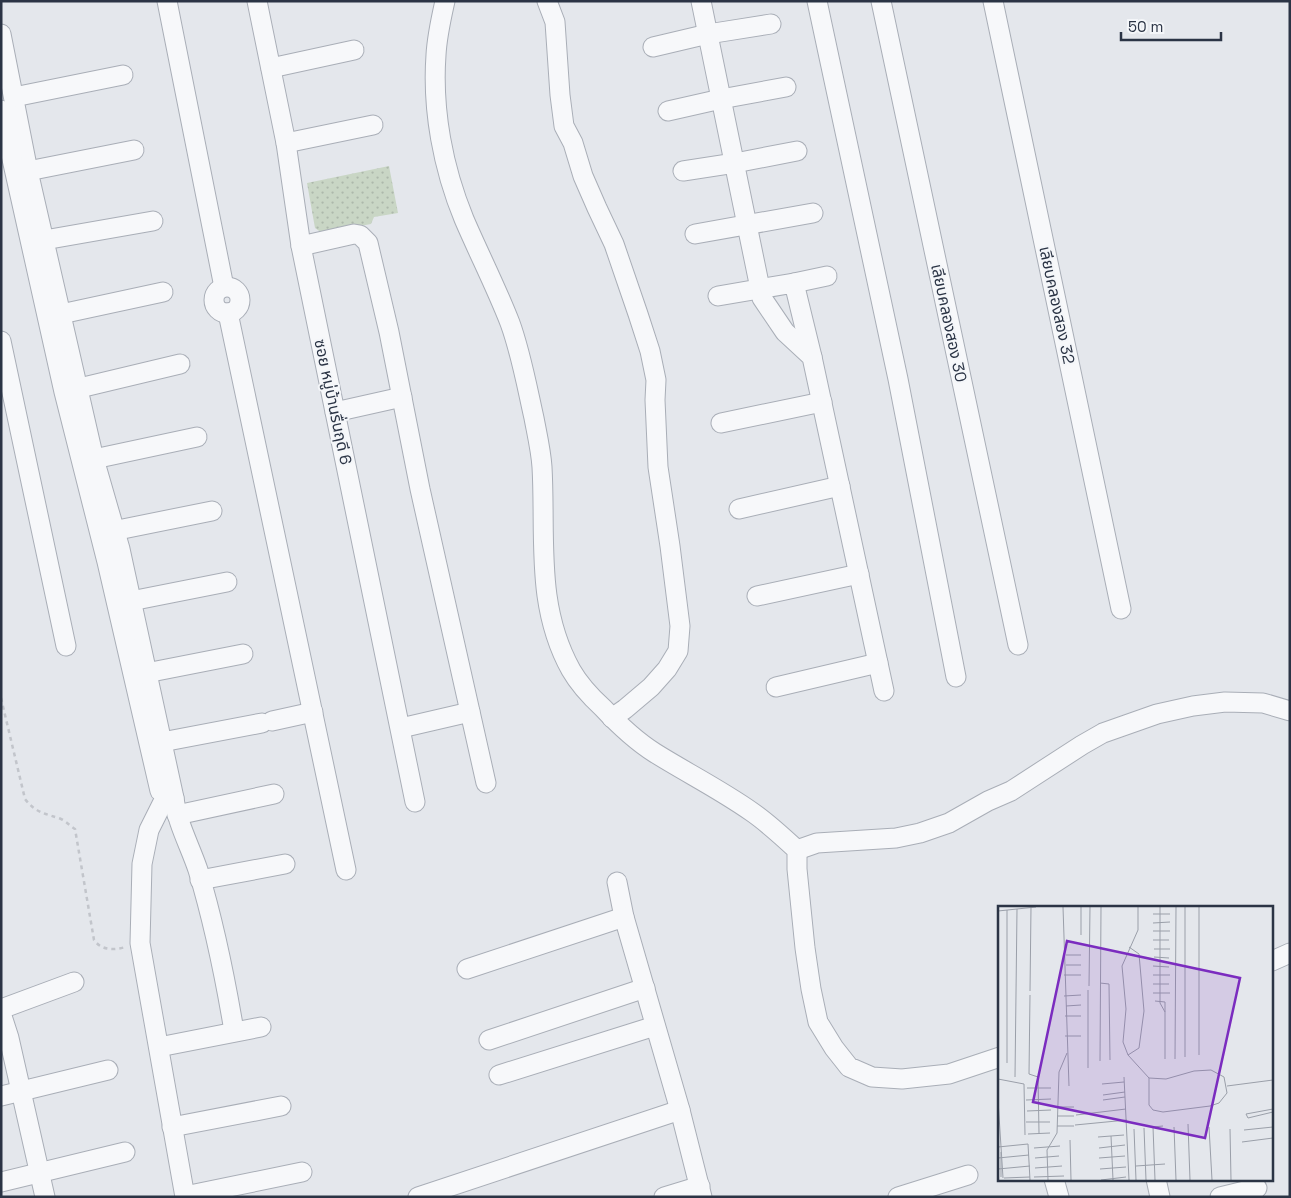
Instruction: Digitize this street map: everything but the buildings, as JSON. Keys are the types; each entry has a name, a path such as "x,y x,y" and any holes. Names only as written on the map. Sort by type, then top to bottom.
{"street":[{"path":"167,1 224,287 215,294 214,305 218,310 228,313 346,870"},
{"name":"ซอย หมู่บ้านรื่นฤดี 6","path":"257,1 286,143 301,246 415,802"},
{"path":"445,1 438,30 436,55 435,89 438,120 448,169 464,219 484,260 511,325 524,372 541,464 542,553 546,594 555,632 572,671 591,696 612,718 652,752 754,813 797,850 797,869 805,948 818,1022 834,1048 849,1066 872,1077 902,1078 949,1074 998,1058"},
{"path":"547,1 555,22 564,126 573,143 583,176 614,244 638,314 654,370 656,380 658,467 680,626 678,651 666,669 651,687 626,709 612,718"},
{"path":"701,1 762,298 785,332 812,357"},
{"path":"817,1 898,379 956,676"},
{"name":"เลียบคลองสอง 30","path":"881,1 1018,645"},
{"name":"เลียบคลองสอง 32","path":"992,1 1121,609"},
{"path":"653,47 708,34 771,24"},
{"path":"1,34 8,103 37,241 71,390 108,532 131,601 139,674 162,742 172,807"},
{"path":"271,68 354,50"},
{"path":"8,103 123,75"},
{"path":"668,111 786,87"},
{"path":"8,103 28,171 37,241 61,314 71,390 94,459 139,674 172,807 200,880 218,946 234,1031"},
{"path":"286,143 373,124"},
{"path":"28,171 134,150"},
{"path":"683,170 735,163 797,151"},
{"path":"695,234 813,213"},
{"path":"37,241 153,221"},
{"path":"301,246 354,234 360,235 368,243 389,332 420,489 486,783"},
{"path":"718,296 827,276"},
{"path":"794,283 822,402 884,691"},
{"path":"61,314 163,292"},
{"path":"1,341 66,646"},
{"path":"71,390 180,364"},
{"path":"335,412 402,397"},
{"path":"721,423 822,402"},
{"path":"94,459 197,436"},
{"path":"739,509 840,486"},
{"path":"108,532 212,511"},
{"path":"756,596 859,574"},
{"path":"131,601 228,582"},
{"path":"139,674 243,654"},
{"path":"776,687 878,663"},
{"path":"797,850 817,843 896,838 920,834 949,823 988,801 1011,791 1075,749 1104,733 1157,714 1193,706 1225,702 1263,703 1290,711"},
{"path":"162,742 313,712"},
{"path":"401,728 470,712"},
{"path":"274,794 172,807 149,830 142,864 140,943 185,1196 302,1172"},
{"path":"200,880 285,864"},
{"path":"617,882 624,917 680,1110 701,1191 664,1197"},
{"path":"467,969 624,917"},
{"path":"1274,960 1290,953"},
{"path":"1,1009 74,982"},
{"path":"489,1040 645,988"},
{"path":"1,1013 9,1038 45,1197"},
{"path":"499,1075 656,1026"},
{"path":"160,1047 261,1027"},
{"path":"1,1096 108,1070"},
{"path":"172,1127 281,1106"},
{"path":"418,1197 680,1110"},
{"path":"1,1182 125,1152"},
{"path":"898,1197 968,1175"},
{"path":"1054,1180 1058,1197"},
{"path":"1156,1180 1160,1197"},
{"path":"1220,1197 1257,1188"}],"path":[{"path":"1,698 25,799 33,808 41,813 63,820 75,829 94,940 102,948 116,949 140,943"}],"green space":[{"path":"389,166 398,213 374,217 371,224 322,233 315,228 307,183"}]}
